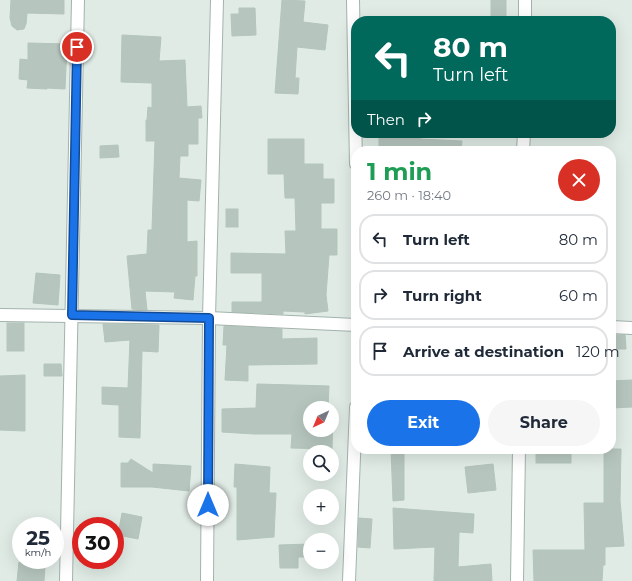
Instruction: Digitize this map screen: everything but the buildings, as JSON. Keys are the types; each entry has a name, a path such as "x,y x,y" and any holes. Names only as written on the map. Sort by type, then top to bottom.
{"street":[{"path":"66,581 78,0"},
{"path":"207,581 209,318 217,0"},
{"path":"353,0 353,16"},
{"path":"525,0 525,16"},
{"path":"0,315 209,318 351,325"},
{"path":"616,327 632,328"},
{"path":"349,581 354,454"},
{"path":"517,581 519,454"}],"route":[{"path":"77,47 72,315 209,318 208,505"}]}
